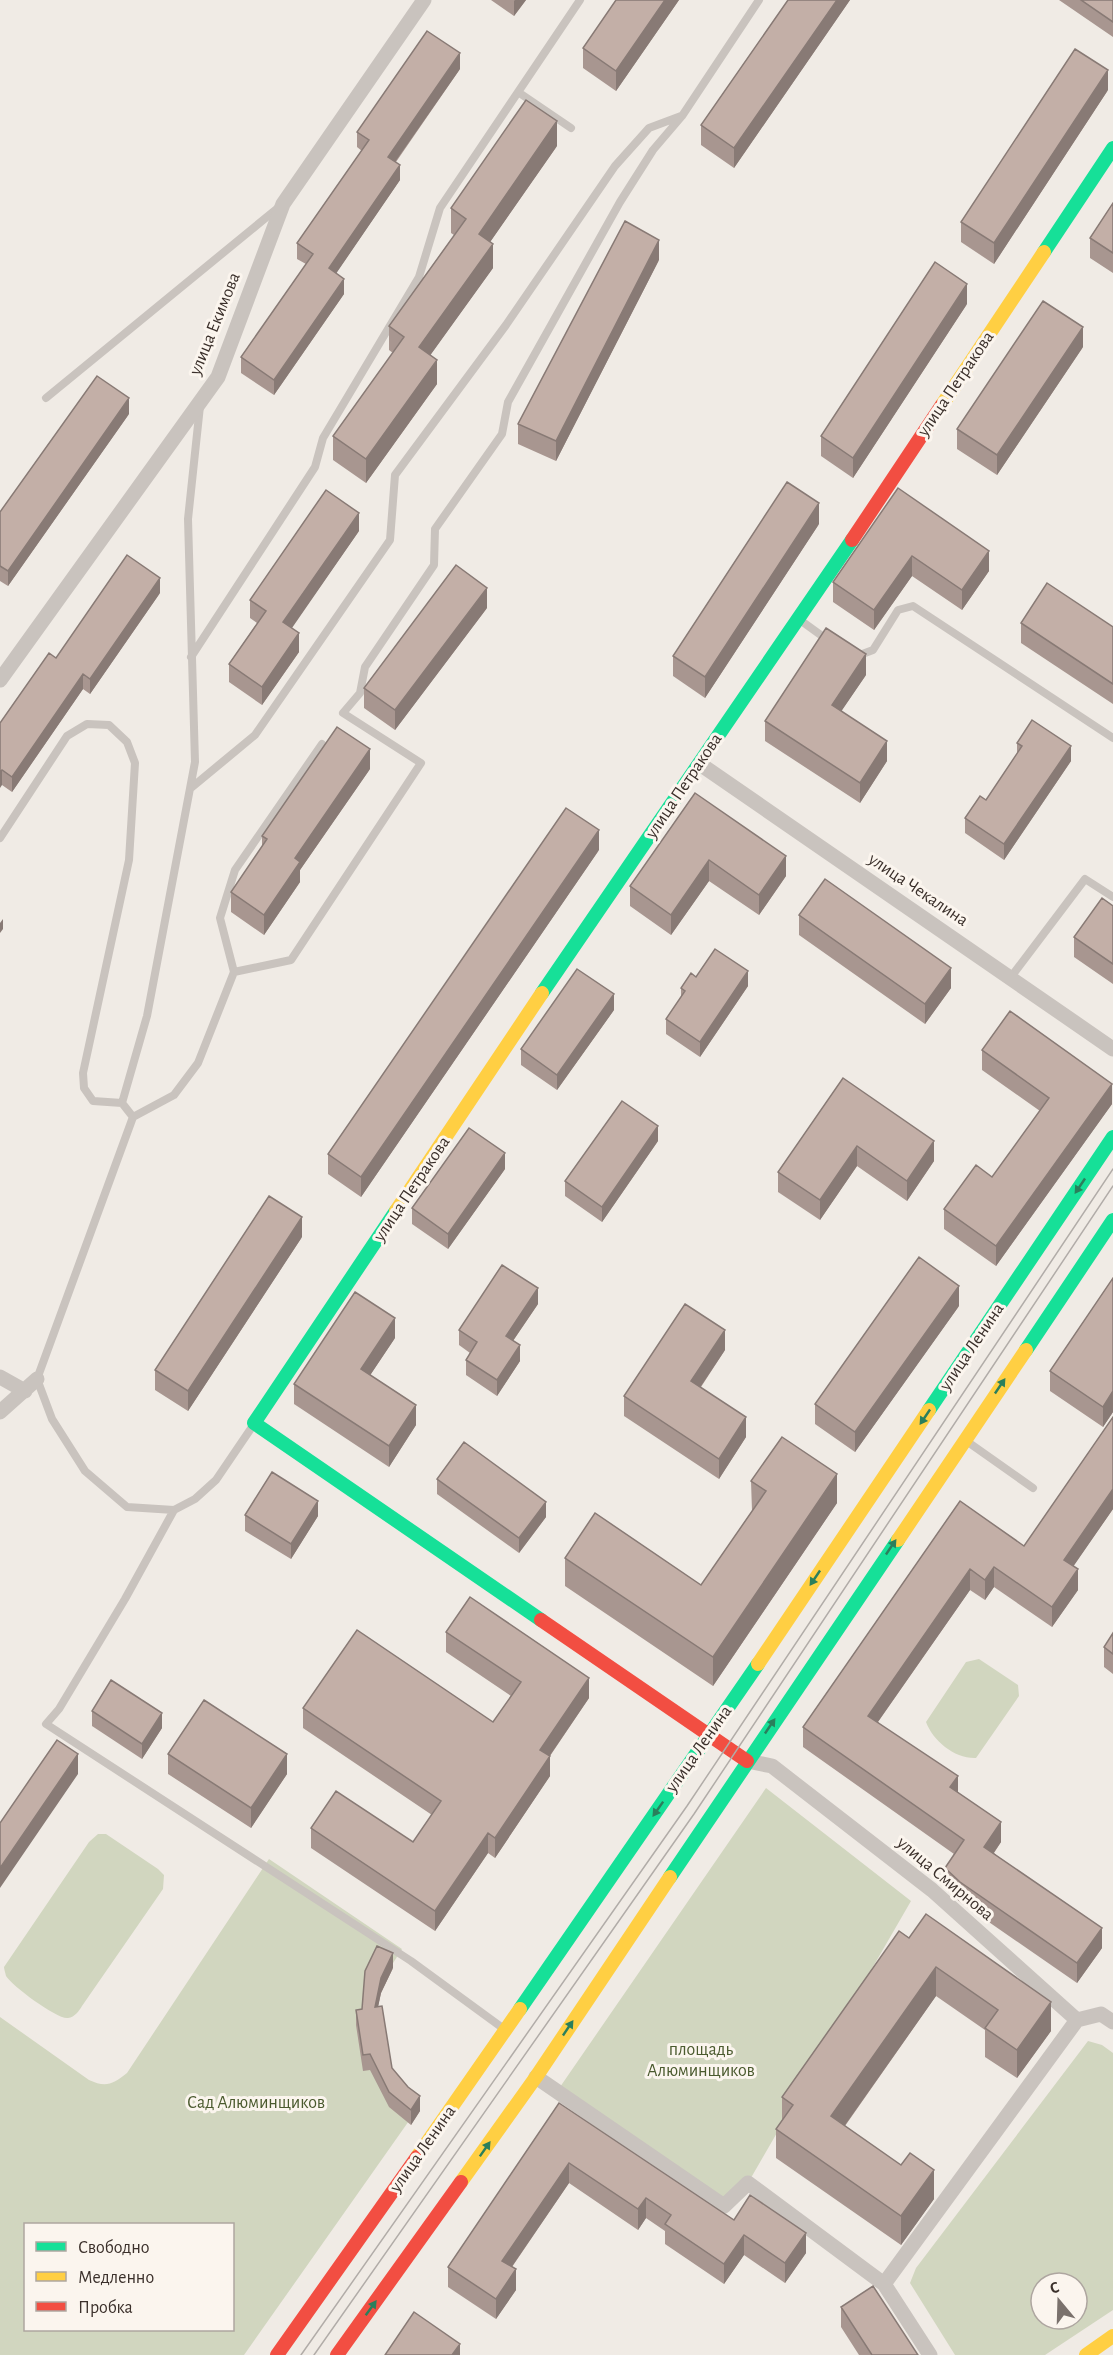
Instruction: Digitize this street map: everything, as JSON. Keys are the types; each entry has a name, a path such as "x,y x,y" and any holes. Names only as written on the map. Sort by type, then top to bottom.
{"main road":[{"name":"улица Петракова","path":"254,1423 589,923 856,534 1113,148"},
{"name":"улица Ленина","path":"277,2355 710,1733 1113,1137"},
{"path":"337,2355 536,2077 1113,1220"},
{"path":"254,1423 710,1733 747,1761"},
{"path":"1086,2355 1112,2340"}],"street":[{"name":"улица Екимова","path":"0,680 218,377 283,204 424,0"},
{"name":"улица Чекалина","path":"700,764 1113,1049"},
{"path":"0,1377 25,1391"},
{"path":"0,1412 37,1379"},
{"name":"улица Смирнова","path":"747,1761 772,1766 932,1890 1077,2020"},
{"path":"884,2284 1077,2020 1101,2014 1113,2022"},
{"path":"536,2077 724,2206 748,2183 884,2284 930,2355"}],"lane":[{"path":"191,657 315,467 324,438 419,277 440,208 580,0"},
{"path":"234,972 291,960 421,763 343,713 360,693 365,667 434,565 435,529 502,434 508,402 614,212 653,150 682,116 759,0"},
{"path":"518,92 571,128"},
{"path":"191,788 255,735 390,540 395,475 506,325 615,166 649,128 682,116"},
{"path":"46,398 283,204"},
{"path":"122,1103 147,1016 195,762 188,519 201,400"},
{"path":"797,618 851,656 861,657 873,650 898,610 913,606 1113,738"},
{"path":"0,838 67,736 87,724 109,725 127,742 135,763 129,860 83,1073 84,1088 93,1101 122,1103 133,1117"},
{"path":"254,1423 216,1480 195,1499 174,1510 127,1507 85,1471 51,1419 37,1379 133,1117 174,1095 198,1063 234,972 220,918 235,870 322,744"},
{"path":"1011,977 1085,879 1113,897"},
{"path":"964,1439 1033,1488"},
{"path":"174,1510 125,1599 59,1708 46,1724 402,1955 505,2030"}],"green space":[{"path":"979,1659 1018,1685 1019,1696 976,1758 968,1758 953,1752 939,1742 926,1722 966,1662"},
{"name":"площадь Алюминщиков","path":"766,1788 911,1901 748,2183 724,2206 560,2087"},
{"path":"98,1834 106,1834 158,1869 164,1875 163,1889 78,2012 68,2018 55,2014 17,1987 6,1976 4,1967 89,1842"},
{"name":"Сад Алюминщиков","path":"269,1859 402,1949 374,1993 376,2068 411,2118 244,2355 0,2355 0,2017 89,2080 109,2084 127,2073"},
{"path":"1088,2041 1102,2045 1113,2053 1113,2310 1089,2326 1089,2271 1029,2271 1029,2331 1081,2331 1045,2355 955,2355 910,2283 916,2268"}],"building":[{"path":"616,0 665,0 616,71 583,48"},
{"path":"788,0 837,0 734,148 701,125"},
{"path":"1081,0 1113,0 1113,22"},
{"path":"427,31 460,53 388,157 400,165 329,268 344,279 274,380 241,357 313,254 297,243 369,140 357,132"},
{"path":"1075,49 1108,70 994,243 961,222"},
{"path":"526,100 557,121 479,234 493,244 419,347 437,360 366,459 333,436 404,337 389,326 466,219 451,208"},
{"path":"1113,203 1113,253 1090,238"},
{"path":"625,221 659,240 556,441 518,424"},
{"path":"935,262 967,284 853,458 821,436"},
{"path":"1043,301 1083,327 997,455 957,429"},
{"path":"97,376 129,398 8,571 0,566 0,512"},
{"path":"787,482 819,503 705,677 673,656"},
{"path":"898,488 989,551 962,590 912,556 874,610 833,582"},
{"path":"326,490 359,513 283,622 299,633 262,687 229,664 266,611 250,600"},
{"path":"127,555 160,578 90,679 83,674 12,777 2,770 0,772 0,723 49,653 56,658"},
{"path":"456,565 487,588 395,710 364,688"},
{"path":"1047,583 1113,627 1113,684 1021,623"},
{"path":"826,628 866,654 832,705 887,741 860,783 765,721"},
{"path":"1032,720 1071,746 1004,844 965,818 980,796 986,800 1022,746 1017,743"},
{"path":"337,727 370,749 295,858 300,862 264,915 231,892 267,839 262,836"},
{"path":"695,793 786,856 759,895 709,860 671,915 630,886"},
{"path":"566,808 599,830 361,1177 328,1154"},
{"path":"825,879 951,968 925,1004 799,915"},
{"path":"1102,898 1113,906 1113,964 1074,937"},
{"path":"715,949 748,971 700,1042 666,1019 685,991 681,988 691,973 696,977"},
{"path":"577,969 614,994 557,1075 521,1049"},
{"path":"1010,1011 1112,1084 996,1246 944,1209 976,1165 992,1177 1049,1098 982,1050"},
{"path":"843,1078 934,1141 907,1181 857,1146 820,1200 778,1172"},
{"path":"622,1101 658,1126 602,1207 565,1181"},
{"path":"469,1128 505,1153 448,1234 412,1208"},
{"path":"269,1196 302,1217 188,1391 155,1370"},
{"path":"919,1257 959,1286 855,1432 815,1404"},
{"path":"502,1265 538,1288 506,1336 520,1345 497,1380 466,1360 477,1342 459,1330"},
{"path":"1113,1278 1113,1391 1103,1407 1050,1371"},
{"path":"355,1292 395,1318 361,1369 416,1405 389,1446 294,1384"},
{"path":"685,1304 725,1330 691,1381 746,1417 719,1459 624,1396"},
{"path":"1113,1417 1113,1489 1064,1560 1078,1569 1052,1607 994,1567 985,1580 970,1569 868,1716 958,1776 950,1787 1001,1822 984,1847 1102,1928 1077,1963 960,1882 945,1868 964,1840 803,1727 960,1501 1024,1546"},
{"path":"782,1437 837,1474 713,1657 565,1558 595,1513 701,1585 766,1491 751,1481"},
{"path":"464,1442 546,1502 519,1538 437,1479"},
{"path":"272,1472 318,1501 291,1544 245,1515"},
{"path":"470,1597 589,1678 540,1750 550,1756 495,1838 488,1833 435,1911 311,1828 336,1791 413,1842 441,1801 303,1708 357,1630 493,1722 521,1682 446,1632"},
{"path":"1113,1633 1113,1654 1104,1647"},
{"path":"111,1680 162,1713 142,1744 92,1711"},
{"path":"204,1700 287,1754 251,1808 168,1754"},
{"path":"57,1740 78,1754 0,1868 0,1823"},
{"path":"926,1914 1051,2002 1017,2050 985,2028 998,2010 936,1967 831,2116 901,2165 910,2153 934,2170 901,2216 776,2129 793,2105 782,2097 899,1931 909,1938"},
{"path":"377,1946 393,1953 381,1978 375,2007 382,2006 392,2068 408,2087 420,2096 411,2110 389,2092 370,2054 363,2055 356,2010 362,2009 365,1971"},
{"path":"559,2103 734,2220 750,2195 806,2233 785,2263 744,2235 724,2264 665,2224 671,2215 646,2198 638,2209 569,2163 502,2261 516,2269 496,2299 448,2267"},
{"path":"873,2286 918,2355 872,2355 841,2307"},
{"path":"414,2312 460,2344 452,2355 385,2355"}],"tram line":[{"path":"301,2355 687,1806 1113,1169"},
{"path":"314,2355 694,1814 1113,1186"}],"traffic: fast":[{"path":"1044,252 1113,148"},
{"path":"542,993 852,540"},
{"path":"929,1410 1113,1137"},
{"path":"396,1211 254,1423 541,1620"},
{"path":"1026,1350 1113,1220"},
{"path":"670,1877 898,1540"},
{"path":"520,2009 758,1664"}],"traffic: slow":[{"path":"942,405 1044,252"},
{"path":"396,1211 542,993"},
{"path":"898,1540 1026,1350"},
{"path":"758,1664 929,1410"},
{"path":"461,2182 536,2077 670,1877"},
{"path":"417,2157 520,2009"},
{"path":"1086,2355 1113,2336"}],"traffic: jam":[{"path":"852,540 942,405"},
{"path":"541,1620 747,1761"},
{"path":"277,2355 417,2157"},
{"path":"337,2355 461,2182"}]}
